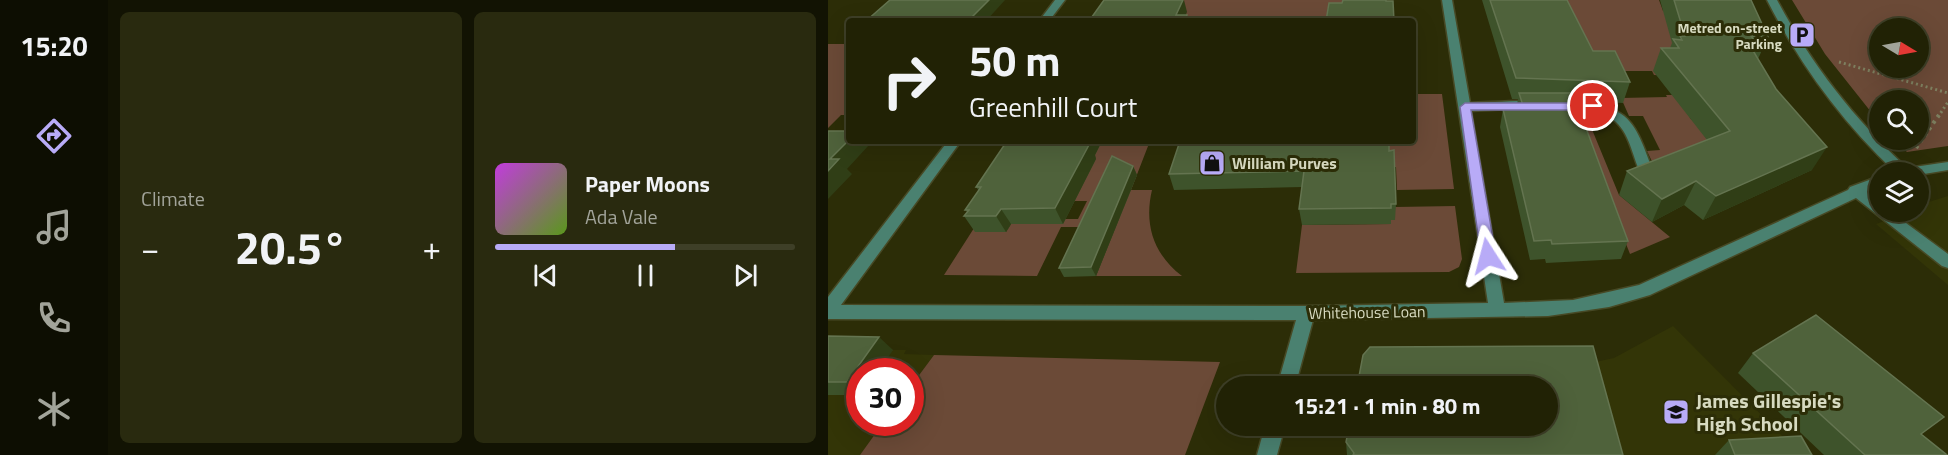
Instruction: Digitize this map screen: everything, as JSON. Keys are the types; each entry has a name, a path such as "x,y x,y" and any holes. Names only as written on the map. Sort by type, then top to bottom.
{"street":[{"path":"1046,18 1060,0"},
{"path":"1447,0 1497,310"},
{"path":"1772,0 1794,42 1813,69 1866,136 1893,162"},
{"path":"1465,107 1580,106 1603,108 1620,118 1647,173"},
{"path":"828,311 953,144"},
{"path":"1929,169 1948,166"},
{"name":"Whitehouse Loan","path":"828,311 1306,313 1548,309 1614,300 1644,290 1869,185"},
{"path":"1855,190 1869,201"},
{"path":"1896,222 1948,262"},
{"path":"1289,376 1306,313"},
{"path":"1267,455 1272,436"}],"path":[{"path":"1838,62 1948,93"},
{"path":"1929,130 1948,102"}],"shaded area":[{"path":"1116,0 1368,0 1335,18 1173,18"},
{"path":"1556,0 1659,0 1663,11 1674,12 1674,76 1654,75 1652,71 1585,71"},
{"path":"1792,0 1948,0 1948,146 1929,149 1929,90 1869,90 1869,109 1825,54"},
{"path":"828,44 846,44 846,115 841,115 828,128"},
{"path":"1416,94 1442,94 1454,189 1397,190 1396,167 1389,167 1331,144 1416,144"},
{"path":"1666,95 1684,95 1690,118 1728,155 1660,178 1647,151 1660,150 1643,116 1629,116 1621,98 1667,97"},
{"path":"1591,127 1619,195 1670,237 1630,254 1580,128"},
{"path":"1028,144 1149,144 1131,190 1152,190 1149,215 1153,237 1164,258 1182,276 1096,276 1120,216 1086,227 1061,227 1037,276 944,275 976,225 1006,232 1011,224 1034,224 1037,219 1078,219 1087,201 1075,201"},
{"path":"1948,196 1948,285 1876,224 1929,222 1929,202"},
{"path":"1455,206 1462,259 1459,267 1449,272 1296,273 1302,225 1390,224 1391,220 1395,220 1395,207"},
{"name":"James Gillespie's High School","path":"1673,326 1801,455 1605,455 1595,362 1614,358"},
{"path":"906,350 904,354 934,355 924,368 924,358 846,358 846,436 874,436 860,455 828,455 828,351"},
{"path":"934,355 1220,362 1185,455 860,455 874,436 924,436 924,368"}],"building":[{"path":"890,0 989,0 971,18 869,18"},
{"path":"1104,0 1183,0 1176,15 1187,15 1186,18 1091,18"},
{"path":"1343,0 1393,1 1394,18 1326,18 1329,3 1342,3"},
{"path":"1490,0 1567,0 1593,51 1615,51 1630,82 1516,78"},
{"path":"1674,0 1751,0 1768,37 1751,36 1757,44 1749,44 1776,89 1827,147 1716,196 1696,181 1662,199 1627,171 1730,131 1661,48 1679,48 1673,39 1682,40 1680,36 1685,36"},
{"path":"1519,93 1573,93 1628,241 1552,244 1551,240 1534,241 1503,109 1524,109"},
{"path":"828,131 846,131 846,143 830,159 839,159 828,171"},
{"path":"1005,144 1089,144 1055,208 1001,209 996,216 964,216 969,210 965,210 981,187 976,187"},
{"path":"1179,144 1389,144 1389,151 1394,150 1396,204 1391,204 1391,208 1299,209 1304,171 1169,174"},
{"path":"1112,156 1133,166 1091,267 1059,268"},
{"path":"1816,315 1944,417 1921,434 1947,455 1865,455 1753,353"},
{"path":"828,336 879,337 864,358 846,358 846,382 828,382"},
{"path":"1593,346 1623,455 1353,455 1354,453 1346,442 1347,436 1558,436 1558,376 1359,376 1363,355 1370,347"},
{"path":"1801,436 1812,455 1735,455 1729,440"}],"place":[{"name":"Metred on-street Parking","path":"1802,35"},
{"name":"William Purves","path":"1212,163"},
{"name":"James Gillespie's High School","path":"1676,412"}],"route":[{"path":"1488,256 1465,107 1593,106"}]}
